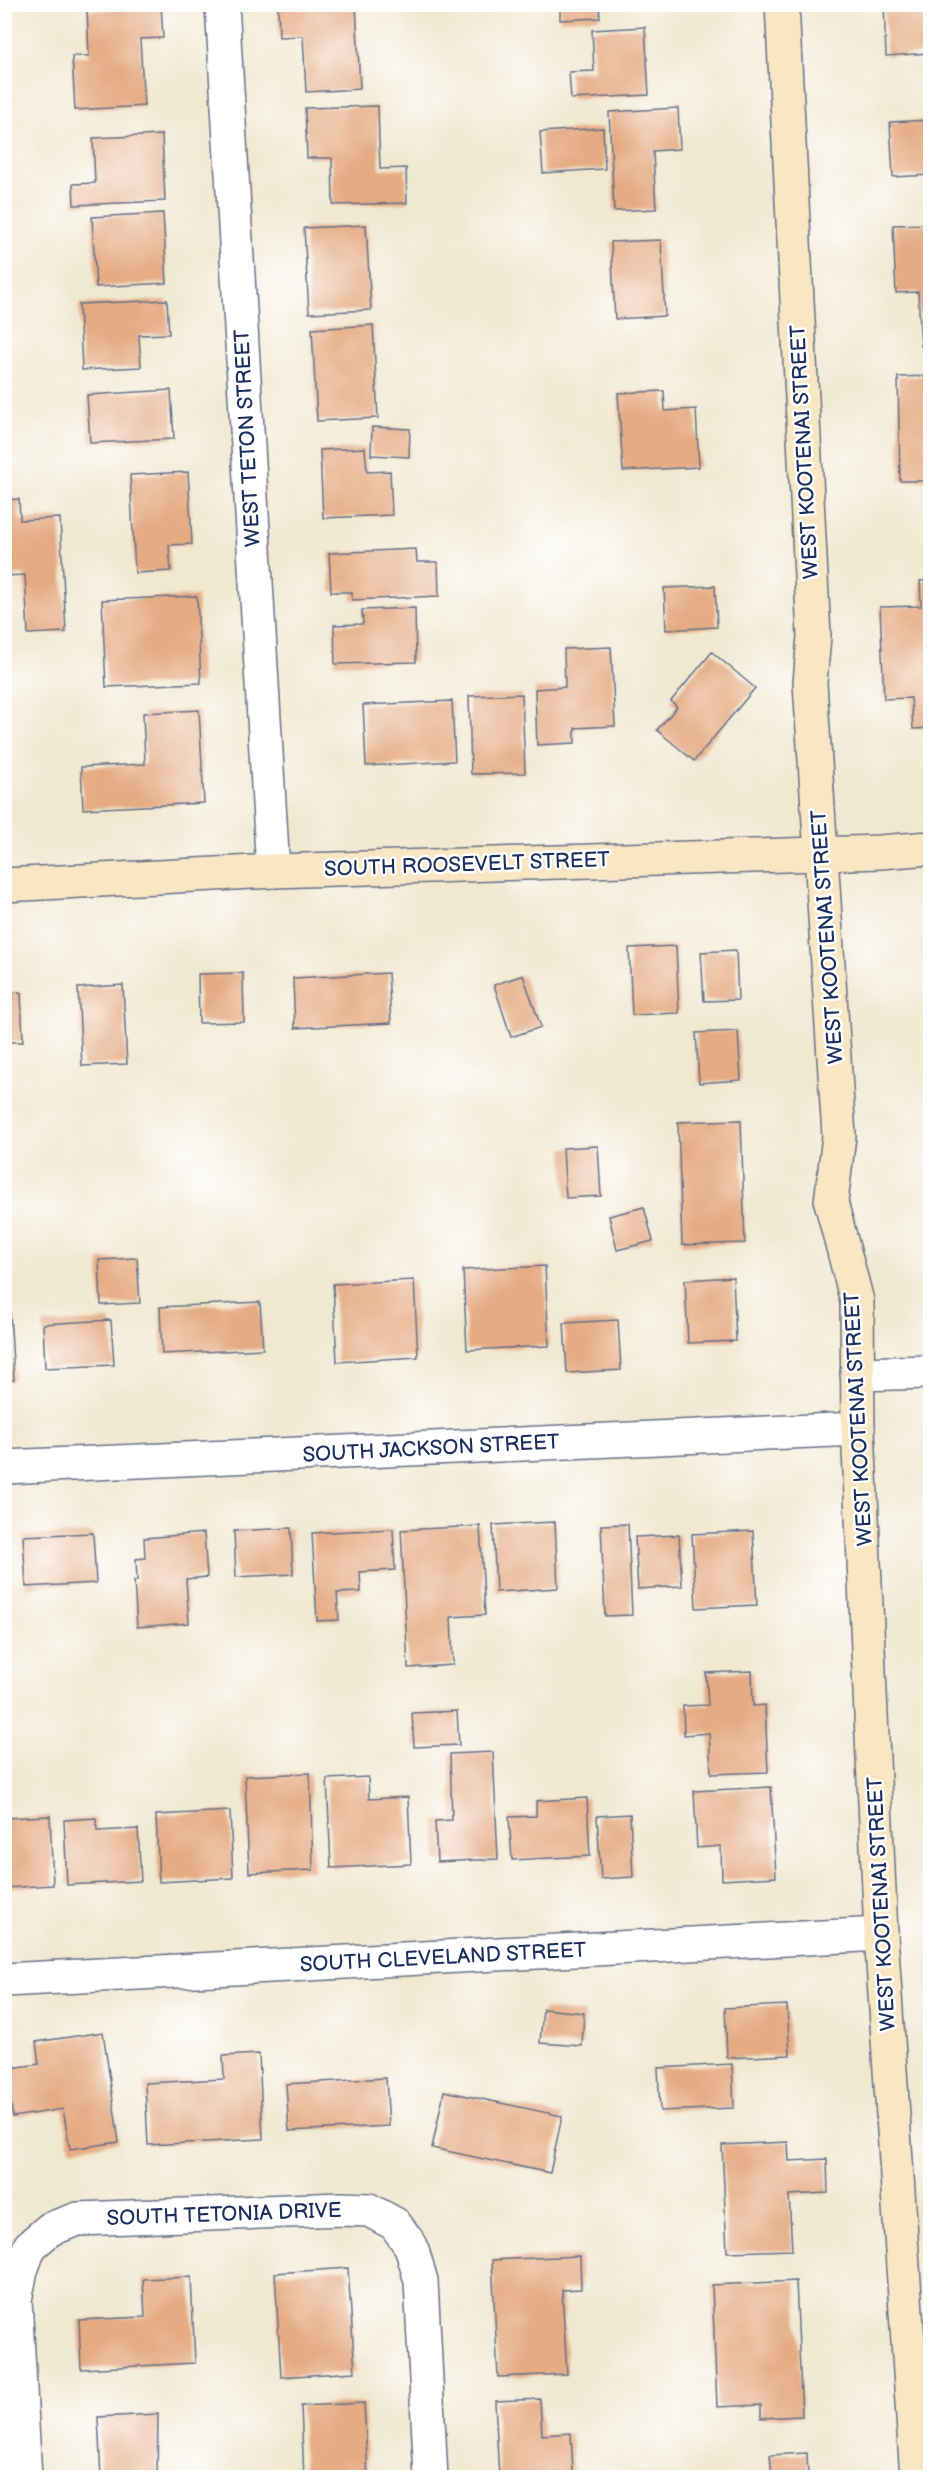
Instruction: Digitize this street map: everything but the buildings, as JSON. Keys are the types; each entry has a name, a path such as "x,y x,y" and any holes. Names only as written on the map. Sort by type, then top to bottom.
{"street":[{"name":"WEST TETON STREET","path":"222,4 273,871"},
{"name":"WEST KOOTENAI STREET","path":"782,4 814,636 810,683 839,1136 831,1202 857,1301 858,1429 881,1934 921,2472"},
{"name":"SOUTH ROOSEVELT STREET","path":"4,885 273,871 822,854 930,848"},
{"path":"856,1374 930,1372"},
{"name":"SOUTH JACKSON STREET","path":"4,1467 858,1429"},
{"name":"SOUTH CLEVELAND STREET","path":"4,1980 881,1934"},
{"name":"SOUTH TETONIA DRIVE","path":"25,2478 15,2300 21,2270 30,2246 50,2229 78,2219 369,2210 395,2224 411,2246 420,2281 431,2478"}]}
